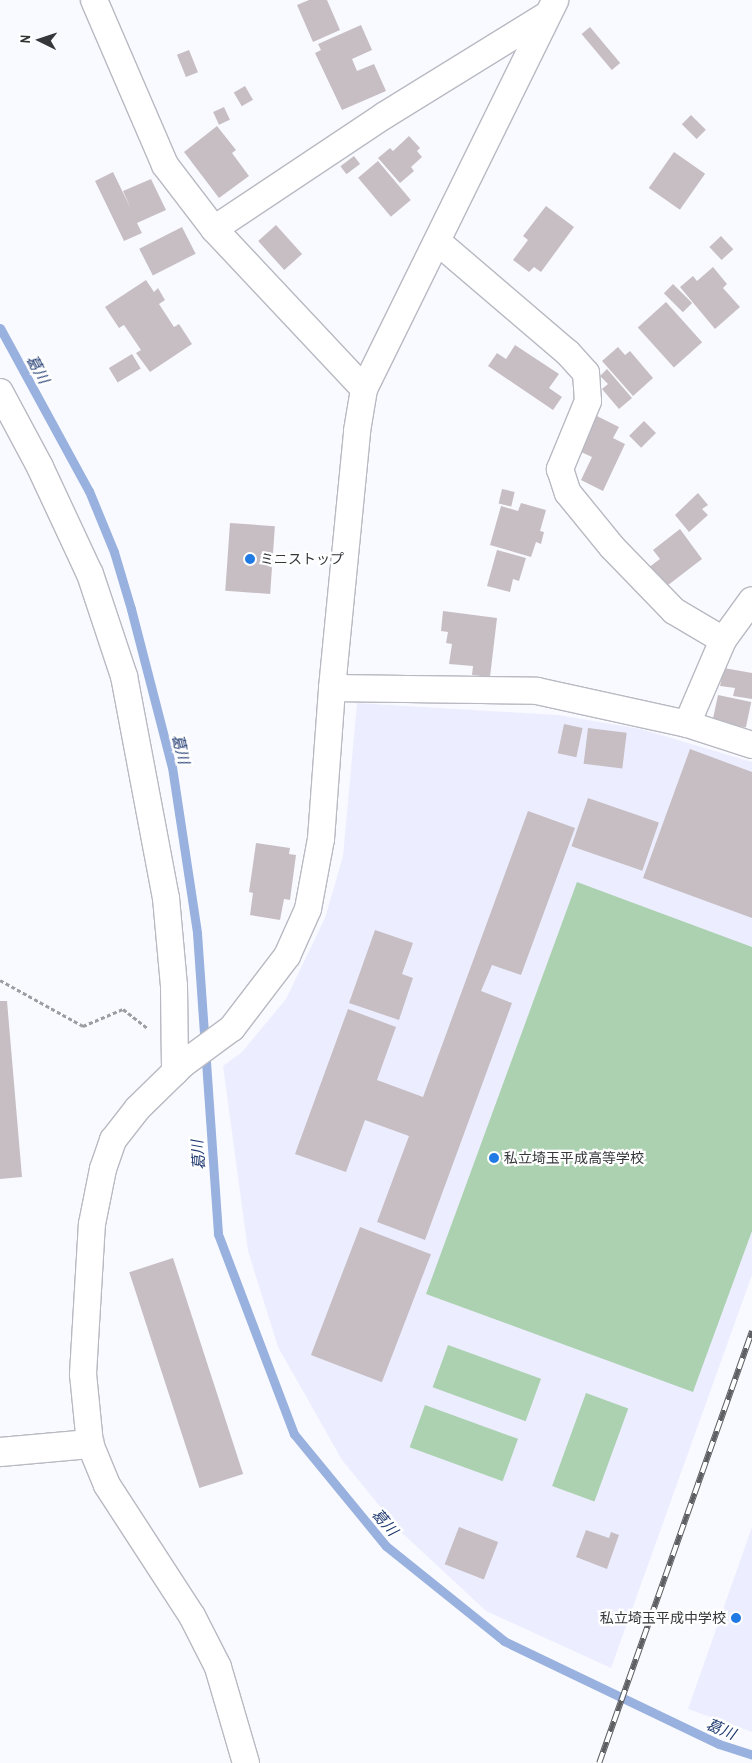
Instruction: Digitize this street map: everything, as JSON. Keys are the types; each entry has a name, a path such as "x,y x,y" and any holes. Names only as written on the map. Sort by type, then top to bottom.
{"street":[{"path":"94,0 165,165 214,229 364,389"},
{"path":"214,229 385,115 551,8"},
{"path":"246,1763 218,1667 192,1616 107,1485 90,1444 84,1411 83,1374 92,1224 103,1169 113,1140 177,1061 212,1044 232,1028 259,996 287,956 308,909 321,839 332,688 357,432 364,389 438,242 551,8"},
{"path":"438,242 586,373 588,401 560,469 568,493 612,547 674,611 723,640"},
{"path":"0,392 40,467 90,574 124,676 166,898 174,986 177,1061"},
{"path":"687,724 723,640 752,600"},
{"path":"332,688 537,691 687,724 752,745"},
{"path":"0,1452 90,1444"}],"path":[{"path":"0,980 83,1026 123,1009 177,1061"}],"shaded area":[{"name":"私立埼玉平成高等学校","path":"357,703 558,715 641,729 752,762 752,1275 611,1668 486,1611 400,1531 342,1460 278,1347 248,1251 223,1066 242,1052 286,999 325,918 343,856"},
{"name":"私立埼玉平成中学校","path":"752,1527 752,1732 688,1709"}],"green space":[{"path":"577,882 752,947 752,1231 693,1392 426,1294"},
{"path":"448,1345 541,1379 526,1421 433,1387"},
{"path":"586,1393 628,1408 594,1501 552,1486"},
{"path":"425,1405 518,1439 503,1481 410,1447"}],"building":[{"path":"309,0 327,0 340,30 313,42 297,5"},
{"path":"361,25 372,50 352,59 357,71 374,64 386,91 342,110 315,53 321,50 318,44"},
{"path":"590,27 620,63 612,70 582,34"},
{"path":"189,50 198,72 186,77 177,55"},
{"path":"245,86 253,100 242,106 234,93"},
{"path":"224,107 230,120 219,125 213,112"},
{"path":"691,115 706,130 697,139 682,124"},
{"path":"217,126 236,150 232,153 249,176 219,198 184,152"},
{"path":"409,136 420,148 417,151 422,157 411,167 414,171 400,183 378,158 390,148 393,151"},
{"path":"674,152 705,174 680,210 649,188"},
{"path":"354,156 360,164 346,174 340,166"},
{"path":"378,161 411,200 391,217 358,178"},
{"path":"113,172 131,209 123,191 151,179 166,210 137,223 142,233 124,241 95,181"},
{"path":"546,206 574,227 541,272 534,267 529,272 513,260 528,240 523,236"},
{"path":"276,225 302,254 284,270 258,241"},
{"path":"182,227 196,254 153,276 139,249"},
{"path":"721,236 733,249 722,260 709,247"},
{"path":"713,267 727,284 723,288 740,307 715,329 680,287 693,276 697,281"},
{"path":"146,280 154,292 158,288 165,300 159,304 174,327 179,324 192,344 150,372 136,353 141,350 124,325 119,328 105,307"},
{"path":"673,284 692,303 683,312 664,293"},
{"path":"666,302 702,342 674,368 638,327"},
{"path":"515,345 559,374 549,388 562,397 553,410 488,366 497,353 506,359"},
{"path":"618,347 625,355 630,351 653,378 633,396 602,361"},
{"path":"132,354 141,369 118,382 109,368"},
{"path":"607,369 632,398 619,409 602,389 608,384 600,376"},
{"path":"595,415 619,427 613,438 625,444 603,491 581,480 592,457 581,452"},
{"path":"644,421 656,433 641,448 629,436"},
{"path":"502,489 515,492 511,507 499,504"},
{"path":"698,493 708,505 702,509 708,515 689,532 675,515"},
{"path":"521,503 546,510 540,531 544,532 541,544 536,542 531,557 490,545 501,506 518,511"},
{"name":"ミニストップ","path":"230,523 275,526 270,594 225,591"},
{"path":"680,529 702,559 663,589 648,568 660,559 653,550"},
{"path":"497,550 526,558 519,581 513,579 510,592 487,586"},
{"path":"443,611 497,618 490,677 472,675 473,666 449,664 452,644 446,643 448,632 441,631"},
{"path":"724,668 752,673 752,699 733,696 735,688 720,686"},
{"path":"718,695 751,702 746,728 713,720"},
{"path":"564,724 583,728 576,757 558,753"},
{"path":"588,728 627,733 622,768 584,764"},
{"path":"690,749 752,772 752,918 643,878"},
{"path":"588,798 659,822 642,871 571,846"},
{"path":"528,811 575,828 521,975 492,965 481,991 512,1003 425,1240 377,1222 409,1136 365,1120 346,1172 295,1154 348,1009 396,1027 377,1080 423,1097"},
{"path":"256,843 290,848 289,854 296,855 290,900 284,899 280,920 250,915 253,893 249,892"},
{"path":"375,930 413,943 402,974 413,978 399,1020 349,1003"},
{"path":"0,1001 7,1001 22,1177 0,1179"},
{"path":"360,1227 431,1254 382,1382 311,1355"},
{"path":"173,1258 243,1474 199,1488 129,1272"},
{"path":"459,1527 498,1542 484,1579 445,1564"},
{"path":"586,1530 609,1538 611,1532 619,1535 607,1569 576,1557"}],"waterway":[{"name":"葛川","path":"0,328 89,491 114,552 131,609 172,767 197,933 218,1234 294,1434 386,1546 504,1641 719,1744 752,1755"}],"railway":[{"path":"599,1763 752,1331"}],"place":[{"name":"ミニストップ","path":"250,559"},
{"name":"私立埼玉平成高等学校","path":"494,1158"},
{"name":"私立埼玉平成中学校","path":"736,1618"}]}
